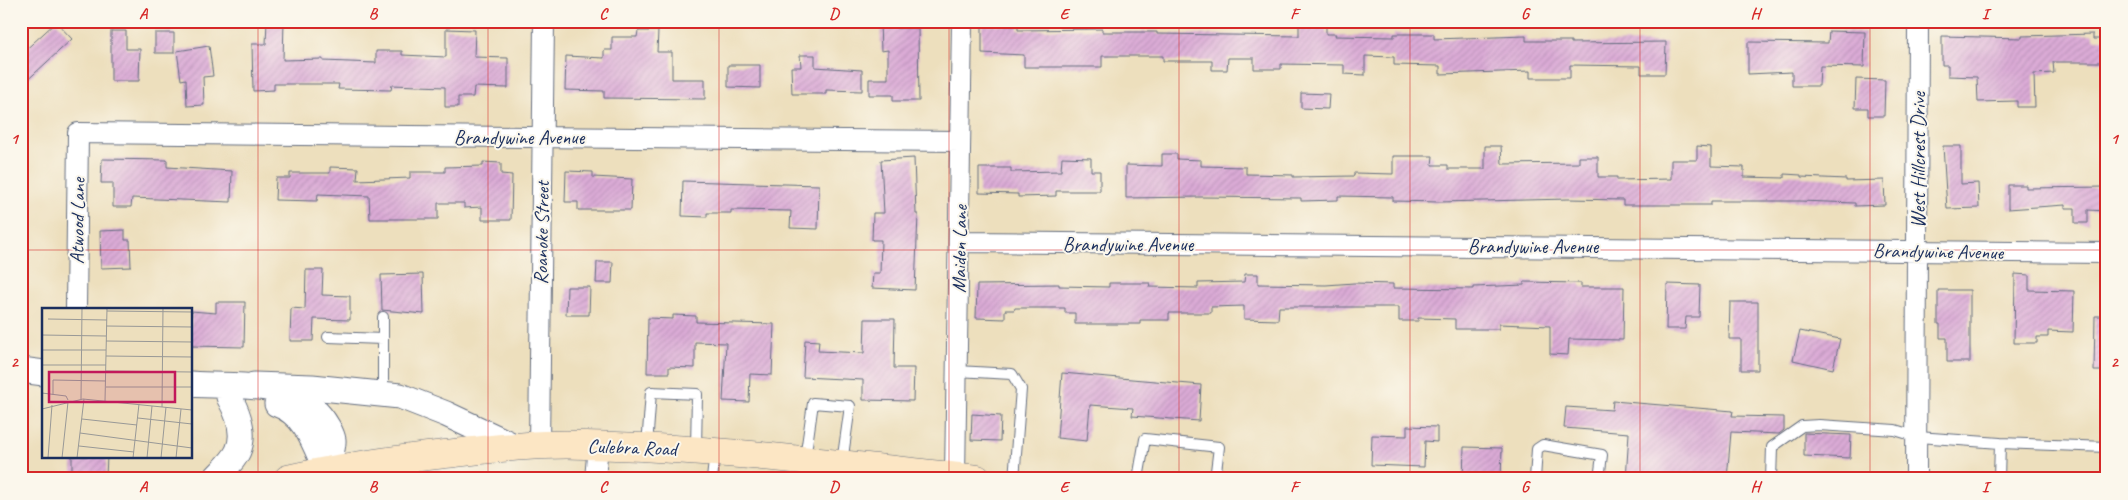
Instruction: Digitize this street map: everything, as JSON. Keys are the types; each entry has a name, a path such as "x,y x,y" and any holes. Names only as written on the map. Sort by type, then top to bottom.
{"main road":[{"name":"Culebra Road","path":"288,479 326,474 389,460 528,446 598,445 706,450 842,464 890,474 966,478"}],"street":[{"name":"Roanoke Street","path":"528,446 542,137 544,21"},
{"name":"Maiden Lane","path":"962,21 957,371 966,478"},
{"name":"West Hillcrest Drive","path":"1916,479 1918,437 1918,21"},
{"name":"Brandywine Avenue","path":"78,134 960,141"},
{"name":"Atwood Lane","path":"76,308 78,134"},
{"name":"Brandywine Avenue","path":"960,242 2107,253"},
{"path":"21,370 42,372"},
{"path":"192,384 267,401 287,408 302,420 326,474"},
{"path":"223,392 254,386 312,387 400,396 528,446"},
{"path":"254,386 294,394 312,407 325,422 333,440 326,474"},
{"path":"214,479 238,451 242,431 238,412 223,392"},
{"path":"595,479 598,445"}],"lane":[{"path":"382,394 383,317"},
{"path":"328,337 383,339"},
{"path":"957,371 1012,374 1021,389 1014,479"},
{"path":"647,447 651,392 697,394 712,479"},
{"path":"805,460 813,402 850,406 842,464"},
{"path":"1770,479 1772,447 1802,426 1820,425 1895,430 1918,437 2000,443 2106,447"},
{"path":"1138,479 1145,439 1219,446 1215,479"},
{"path":"1999,479 2000,443"},
{"path":"1535,479 1537,449 1543,445 1602,455 1599,479"}],"building":[{"path":"267,21 284,21 283,60 323,59 323,61 376,63 376,51 402,51 402,55 446,57 446,29 475,30 474,57 508,58 508,88 474,87 473,97 458,97 458,107 445,107 445,87 392,85 391,90 338,89 339,84 274,84 274,90 253,91 252,44 266,44"},
{"path":"880,21 896,21 896,28 918,28 919,101 893,101 893,95 869,95 869,79 888,79 888,50 881,51"},
{"path":"1299,21 1326,21 1326,34 1336,34 1335,36 1394,37 1394,34 1434,34 1434,39 1526,36 1526,41 1571,41 1571,43 1666,42 1665,74 1641,74 1641,66 1570,65 1570,78 1530,78 1530,71 1440,74 1440,66 1394,65 1394,57 1365,56 1365,75 1344,74 1344,65 1281,64 1281,69 1254,69 1254,58 1228,58 1227,70 1212,70 1212,61 1163,61 1163,56 1102,56 1102,67 1024,67 1024,55 982,53 982,25 1018,26 1018,30 1102,29 1102,32 1157,32 1157,34 1299,36"},
{"path":"56,22 72,39 21,86 21,54"},
{"path":"111,31 126,31 126,49 140,49 139,81 111,81"},
{"path":"638,31 658,31 657,52 672,52 672,79 705,79 705,99 604,98 604,91 565,90 566,56 604,58 604,50 612,50 612,37 637,37"},
{"path":"1829,31 1865,32 1864,67 1820,66 1819,86 1792,86 1792,72 1748,74 1748,42 1828,43"},
{"path":"155,33 174,33 174,53 155,53"},
{"path":"2093,34 2093,39 2107,39 2107,62 2053,62 2054,73 2034,74 2035,107 2017,107 2017,101 1978,102 1977,77 1948,76 1948,65 1942,65 1942,36 2022,38 2022,36"},
{"path":"209,46 213,76 203,77 204,105 187,106 186,79 181,80 177,51"},
{"path":"800,55 815,55 815,67 862,70 862,91 826,90 826,94 792,94 791,67 801,67"},
{"path":"728,65 760,65 760,88 728,87"},
{"path":"1856,79 1885,80 1884,116 1868,116 1868,108 1855,108"},
{"path":"1301,93 1329,94 1328,109 1301,108"},
{"path":"1485,146 1501,146 1502,164 1579,163 1579,157 1598,157 1598,177 1617,177 1617,180 1671,179 1671,160 1697,160 1697,146 1711,147 1711,166 1744,167 1744,177 1784,178 1784,174 1801,175 1801,177 1846,179 1846,181 1884,180 1885,205 1855,206 1855,203 1800,201 1711,201 1711,205 1623,205 1623,200 1569,199 1439,202 1393,201 1393,197 1338,196 1338,200 1301,201 1301,198 1126,198 1126,165 1162,166 1162,154 1177,154 1177,159 1201,160 1201,166 1246,167 1246,174 1293,175 1293,177 1354,176 1354,173 1393,174 1393,156 1433,156 1432,165 1448,165 1448,169 1485,169"},
{"path":"1943,146 1961,146 1961,184 1978,183 1979,208 1947,209"},
{"path":"1062,157 1091,158 1091,171 1100,171 1100,191 1056,191 1056,196 1018,197 1018,194 979,193 979,168 1011,168 1011,172 1061,171"},
{"path":"914,158 916,214 918,214 915,290 872,288 873,273 880,273 881,240 872,240 873,213 884,213 881,160"},
{"path":"102,159 167,160 167,167 232,171 231,202 132,198 131,207 113,207 113,183 101,183"},
{"path":"483,162 501,163 501,174 512,175 511,220 482,220 482,207 464,208 464,203 438,203 438,219 370,219 369,196 318,194 317,201 275,200 276,178 290,178 290,173 330,173 330,167 358,168 357,180 410,178 410,172 445,172 445,167 483,166"},
{"path":"566,171 593,172 593,177 632,179 631,210 578,210 578,202 565,202"},
{"path":"683,181 819,185 818,229 790,228 791,211 731,210 731,213 707,213 707,217 682,216"},
{"path":"2008,185 2026,185 2026,188 2107,187 2107,211 2088,210 2088,223 2075,223 2075,208 2065,208 2065,205 2008,209"},
{"path":"125,230 125,240 130,240 131,267 101,268 100,231"},
{"path":"597,262 613,262 612,283 596,283"},
{"path":"306,270 323,270 322,295 350,296 350,320 314,319 313,341 290,341 291,308 305,309"},
{"path":"423,274 424,314 382,310 381,275"},
{"path":"1245,274 1258,274 1258,284 1326,285 1354,283 1393,284 1393,288 1474,289 1474,287 1524,285 1524,282 1581,283 1581,287 1624,287 1623,340 1569,339 1568,355 1550,354 1550,326 1499,324 1499,329 1455,329 1455,319 1418,318 1418,321 1399,321 1399,307 1279,307 1278,320 1244,319 1244,306 1211,307 1211,313 1169,313 1169,320 1140,320 1140,324 1075,324 1075,313 1065,313 1065,308 1015,308 1014,310 1005,310 1005,319 976,318 977,285 1059,284 1059,286 1109,287 1109,283 1150,283 1149,287 1198,288 1198,283 1244,282"},
{"path":"2015,274 2029,275 2029,290 2074,291 2073,332 2048,331 2048,337 2037,337 2037,343 2014,343"},
{"path":"1667,284 1700,285 1699,317 1686,317 1685,329 1666,329"},
{"path":"567,287 590,287 589,315 566,315"},
{"path":"1938,290 1970,290 1970,362 1947,362 1947,338 1940,338 1940,324 1938,324"},
{"path":"216,302 245,302 244,347 192,346 192,311 216,313"},
{"path":"1730,302 1758,302 1758,370 1741,370 1741,339 1729,339"},
{"path":"673,315 696,316 696,322 774,324 772,375 750,374 749,402 723,401 726,343 695,342 695,368 669,367 669,373 647,373 648,318 673,319"},
{"path":"2095,316 2107,316 2107,371 2094,371"},
{"path":"865,319 895,319 894,368 914,368 913,401 863,400 863,380 803,377 805,340 819,341 818,351 864,353"},
{"path":"1800,331 1840,339 1833,369 1793,360"},
{"path":"1062,373 1201,385 1199,421 1132,416 1133,408 1090,405 1087,441 1057,438"},
{"path":"1613,401 1733,411 1732,416 1784,417 1784,430 1779,434 1731,432 1727,479 1626,479 1629,433 1564,428 1566,407 1612,410"},
{"path":"972,414 1001,416 1000,441 971,440"},
{"path":"1407,426 1437,427 1437,442 1425,441 1424,467 1371,465 1372,435 1407,436"},
{"path":"1804,433 1851,435 1850,458 1804,456"},
{"path":"1464,447 1502,448 1501,479 1463,479"},
{"path":"72,458 107,458 106,477 72,476"}]}
